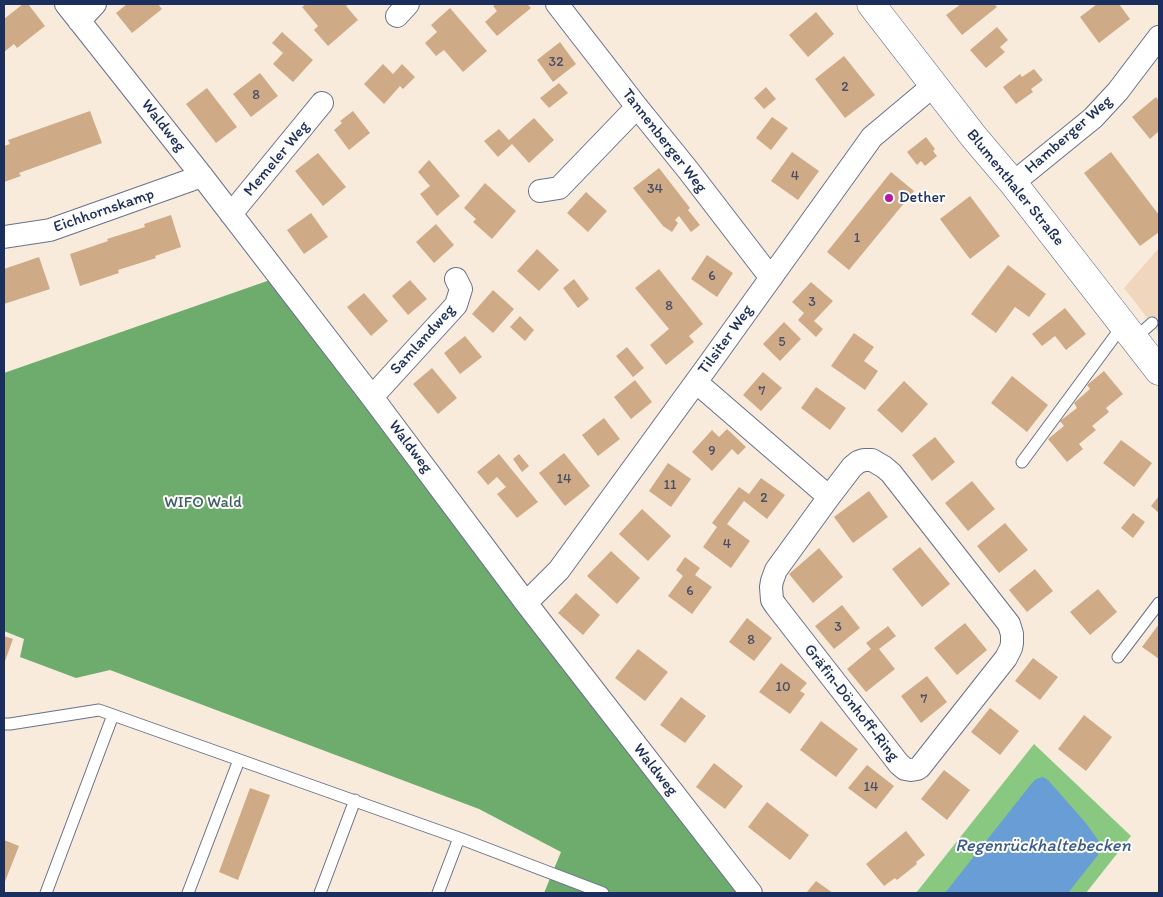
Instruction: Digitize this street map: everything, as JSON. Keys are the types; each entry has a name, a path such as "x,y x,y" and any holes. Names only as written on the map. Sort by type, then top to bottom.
{"main road":[{"name":"Blumenthaler Straße","path":"871,4 974,137 1136,329 1159,371"}],"street":[{"path":"72,12 95,4"},
{"name":"Tannenberger Weg","path":"557,4 771,278"},
{"name":"Waldweg","path":"72,12 372,396 526,603 751,893"},
{"name":"Hamberger Weg","path":"1013,183 1093,118 1118,91 1159,37"},
{"name":"Tilsiter Weg","path":"526,603 559,570 872,136 934,85"},
{"name":"Memeler Weg","path":"231,214 322,104"},
{"path":"540,191 559,188 636,107"},
{"name":"Eichhornskamp","path":"4,238 50,230 202,176"},
{"name":"Samlandweg","path":"372,396 456,305 461,289 456,279"},
{"path":"696,382 829,497"},
{"name":"Gräfin-Dönhoff-Ring","path":"870,460 879,463 891,473 1009,624 1012,643 1006,658 917,769 905,769 899,764 772,600 771,587 776,570 829,497 854,465 861,461 870,460"}],"lane":[{"path":"1022,462 1136,329"},
{"path":"1118,657 1159,603"},
{"path":"4,724 99,710 460,838 603,893"},
{"path":"46,893 112,715"},
{"path":"188,893 239,760"},
{"path":"320,893 355,800"},
{"path":"438,893 460,838"}],"shaded area":[{"path":"1159,248 1159,333 1124,288"}],"green space":[{"name":"WIFO Wald","path":"270,280 741,893 544,893 561,852 479,809 110,670 76,678 20,657 24,639 4,631 4,373"},
{"path":"1034,744 1131,836 1086,893 916,893"}],"water":[{"name":"Regenrückhaltebecken","path":"1043,777 1048,780 1085,822 1100,843 1098,855 1068,893 945,893 1032,783 1036,779"}],"building":[{"path":"23,4 28,4 45,26 17,48 14,44 4,52 4,19"},
{"path":"127,4 158,4 162,9 132,33 116,13"},
{"path":"306,4 349,4 346,6 358,20 328,46 314,30 318,26 302,7"},
{"path":"496,4 527,4 531,8 497,36 485,22 497,11 493,6"},
{"path":"961,4 994,4 997,7 962,35 946,15"},
{"path":"1097,4 1119,4 1130,19 1099,43 1080,17"},
{"path":"450,8 487,51 463,72 444,50 436,56 425,43 437,32 431,25"},
{"path":"816,12 834,34 808,57 789,35"},
{"path":"997,27 1008,40 1000,47 1005,52 986,68 970,50"},
{"path":"282,32 313,60 293,82 273,64 283,53 272,43"},
{"path":"560,42 576,64 553,82 537,60"},
{"path":"844,56 875,95 845,118 815,79"},
{"path":"383,64 393,74 402,64 415,77 403,89 400,86 384,104 364,84"},
{"path":"1034,69 1043,80 1031,89 1033,92 1016,104 1003,87 1020,74 1022,77"},
{"path":"260,73 278,96 251,117 233,94"},
{"path":"559,83 568,93 549,108 540,98"},
{"path":"766,87 776,99 764,109 754,98"},
{"path":"207,88 237,127 216,143 186,104"},
{"path":"1156,97 1159,101 1159,131 1150,139 1132,117"},
{"path":"90,111 102,143 19,173 21,176 4,182 4,146 10,144 8,140"},
{"path":"353,111 370,133 349,150 334,130 342,123 340,121"},
{"path":"772,117 788,128 771,150 756,138"},
{"path":"534,118 554,140 529,163 512,144 498,157 484,141 499,129 509,140"},
{"path":"926,137 935,149 933,151 937,156 925,166 921,161 917,165 907,152"},
{"path":"792,152 819,171 798,200 771,181"},
{"path":"1111,152 1159,215 1159,232 1140,246 1084,173"},
{"path":"318,153 346,187 323,206 295,171"},
{"path":"429,160 460,196 437,216 420,194 430,186 418,172"},
{"path":"659,168 690,208 688,210 700,225 691,232 679,216 675,220 678,223 672,232 663,226 633,188"},
{"path":"891,172 914,191 849,270 827,252"},
{"path":"485,183 516,211 492,239 473,222 476,219 464,208"},
{"path":"586,192 607,211 588,232 567,213"},
{"path":"970,196 1000,236 970,259 940,219"},
{"path":"311,213 328,237 304,254 287,230"},
{"path":"171,215 181,247 155,256 156,258 118,270 119,273 80,286 70,254 108,241 107,239 145,227 144,224"},
{"path":"436,224 454,245 434,263 416,242"},
{"path":"537,249 559,270 539,291 517,271"},
{"path":"707,255 733,273 717,297 691,279"},
{"path":"39,257 50,289 4,304 4,269"},
{"path":"1008,265 1046,294 1029,317 1015,307 996,333 971,314"},
{"path":"659,269 703,324 689,336 694,342 666,365 650,345 669,329 635,288"},
{"path":"574,279 589,299 578,308 563,288"},
{"path":"410,280 427,299 408,315 392,296"},
{"path":"811,282 833,301 814,321 823,329 816,337 798,320 804,313 792,302"},
{"path":"493,290 514,309 493,333 472,314"},
{"path":"364,293 388,321 371,336 347,307"},
{"path":"1065,308 1086,334 1066,350 1055,336 1042,346 1032,334"},
{"path":"520,316 534,330 525,341 510,327"},
{"path":"784,322 801,339 780,361 763,344"},
{"path":"854,333 874,347 864,361 878,371 865,390 831,366"},
{"path":"465,336 482,357 460,374 444,353"},
{"path":"627,347 644,368 633,377 616,356"},
{"path":"432,368 457,398 438,414 413,384"},
{"path":"1104,371 1123,394 1106,408 1109,412 1092,426 1096,430 1079,444 1083,449 1067,462 1048,439 1064,426 1060,421 1077,408 1074,403 1090,389 1087,385"},
{"path":"763,372 782,388 761,411 743,395"},
{"path":"1012,376 1048,405 1027,432 991,403"},
{"path":"635,380 652,402 631,419 614,397"},
{"path":"904,381 928,404 902,433 877,410"},
{"path":"816,387 846,408 830,430 801,408"},
{"path":"604,418 620,439 598,456 582,435"},
{"path":"727,429 746,447 738,455 732,449 712,471 692,452 712,430 719,437"},
{"path":"935,437 955,462 932,481 912,455"},
{"path":"1121,440 1152,463 1134,487 1103,463"},
{"path":"564,453 590,486 565,506 539,473"},
{"path":"499,454 538,502 517,518 497,494 506,487 497,477 488,485 477,472"},
{"path":"519,454 529,466 522,472 513,459"},
{"path":"668,463 691,479 671,507 649,491"},
{"path":"761,478 785,495 767,519 744,501 727,524 750,541 731,568 703,547 717,527 712,523 739,487 749,494"},
{"path":"972,481 995,509 968,531 945,503"},
{"path":"869,491 888,517 853,543 834,517"},
{"path":"1159,496 1159,513 1151,506"},
{"path":"642,509 671,536 648,561 619,534"},
{"path":"1133,513 1145,522 1133,538 1121,528"},
{"path":"1005,523 1028,550 999,573 977,546"},
{"path":"920,547 950,584 922,607 892,569"},
{"path":"819,548 843,577 813,603 789,574"},
{"path":"611,551 640,578 617,604 587,576"},
{"path":"685,557 700,568 695,575 712,587 692,614 668,596 683,576 676,570"},
{"path":"1035,569 1053,591 1027,612 1009,590"},
{"path":"1098,589 1117,612 1090,635 1070,612"},
{"path":"576,593 600,615 583,635 558,613"},
{"path":"842,605 860,628 834,649 815,626"},
{"path":"747,618 772,638 754,661 729,642"},
{"path":"965,623 987,650 957,675 934,648"},
{"path":"1159,624 1159,659 1142,647"},
{"path":"888,626 896,636 879,649 895,669 866,692 847,669 871,649 866,643"},
{"path":"4,636 13,639 4,664"},
{"path":"638,649 668,672 645,701 615,678"},
{"path":"1033,658 1058,677 1040,700 1015,681"},
{"path":"781,663 807,683 800,691 805,694 790,714 759,692"},
{"path":"927,676 947,702 921,723 901,696"},
{"path":"681,697 706,716 685,743 660,725"},
{"path":"990,708 1019,731 1000,755 971,732"},
{"path":"1084,715 1112,737 1086,771 1058,749"},
{"path":"821,721 858,749 836,777 800,750"},
{"path":"714,763 743,786 725,809 696,787"},
{"path":"867,765 894,786 876,809 848,788"},
{"path":"944,770 970,790 947,820 921,799"},
{"path":"250,788 270,795 238,880 219,872"},
{"path":"767,802 809,835 790,860 748,827"},
{"path":"906,831 925,855 897,880 895,878 884,886 866,864"},
{"path":"4,840 19,846 4,884"},
{"path":"816,881 833,893 806,893"}],"place":[{"name":"Dether","path":"889,198"}]}
